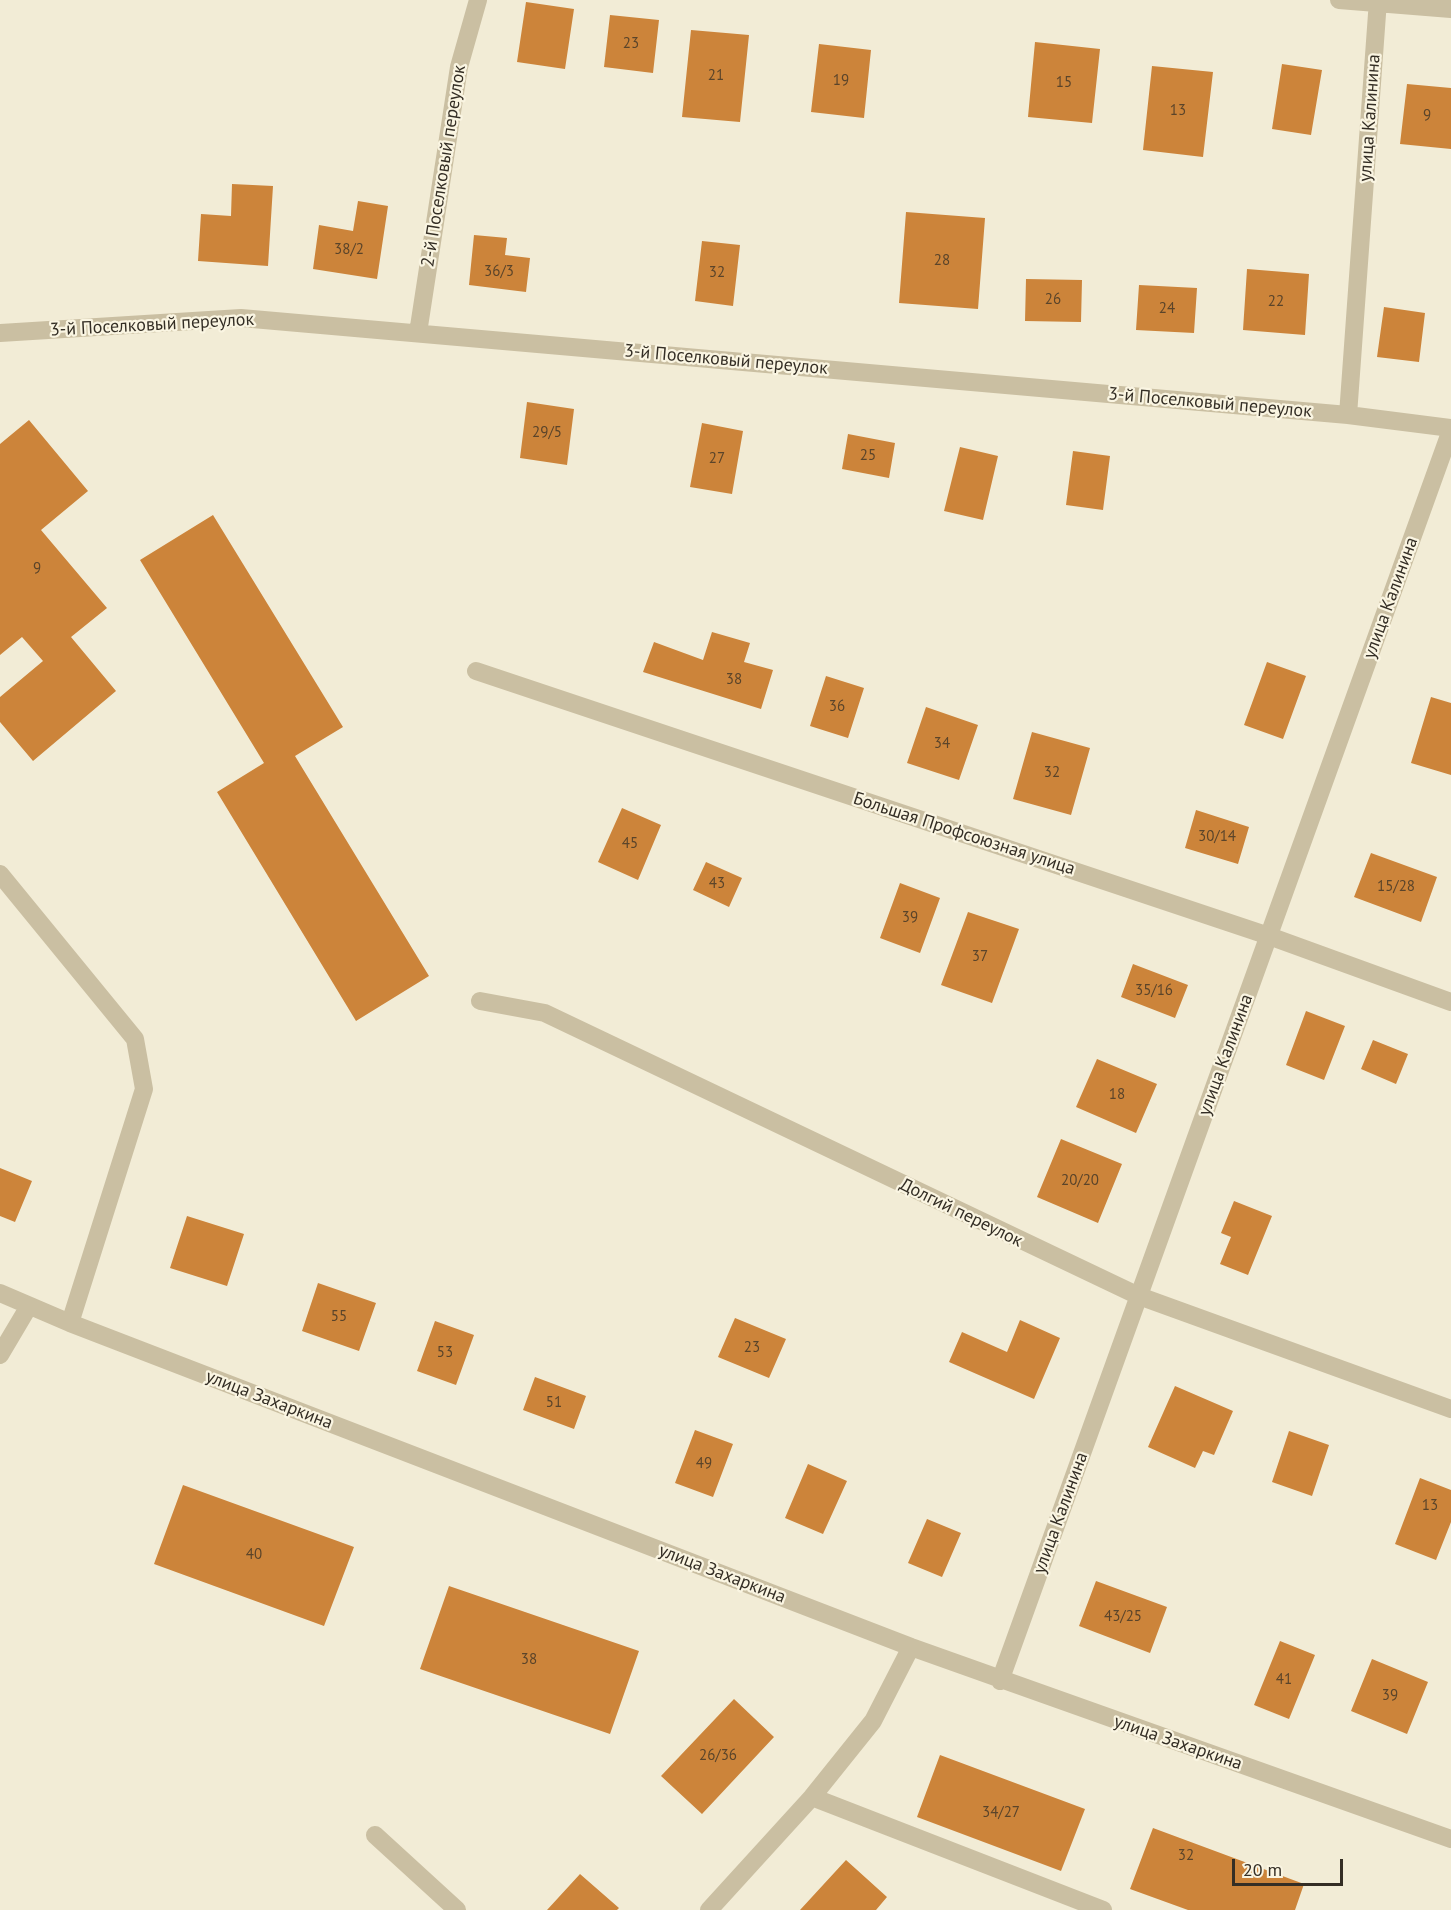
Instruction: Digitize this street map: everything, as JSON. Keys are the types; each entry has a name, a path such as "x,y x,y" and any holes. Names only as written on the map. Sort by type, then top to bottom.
{"street":[{"name":"2-й Поселковый переулок","path":"418,333 459,67 478,0"},
{"path":"1339,0 1378,1 1451,9"},
{"name":"улица Калинина","path":"1348,415 1378,1"},
{"name":"3-й Поселковый переулок","path":"0,333 241,318 1348,415 1451,429"},
{"name":"улица Калинина","path":"1000,1681 1451,429"},
{"name":"Большая Профсоюзная улица","path":"476,671 1269,936 1451,1002"},
{"path":"0,874 135,1039 144,1089 70,1323"},
{"name":"Долгий переулок","path":"480,1001 545,1013 1139,1296 1451,1409"},
{"name":"улица Захаркина","path":"0,1293 70,1323 1000,1681 1451,1839"},
{"path":"0,1355 29,1305"},
{"path":"709,1910 812,1797 873,1721 910,1647"},
{"path":"812,1797 1102,1910"},
{"path":"375,1835 457,1910"}],"building":[{"path":"526,2 574,9 565,69 517,62"},
{"path":"610,15 659,20 653,73 604,67"},
{"path":"691,30 749,35 740,122 682,117"},
{"path":"1035,42 1100,49 1092,123 1028,117"},
{"path":"819,44 871,50 864,118 811,112"},
{"path":"1282,64 1322,70 1311,135 1272,129"},
{"path":"1152,66 1213,72 1203,157 1143,150"},
{"path":"1407,84 1451,88 1451,149 1400,144"},
{"path":"232,184 273,186 268,266 198,261 201,214 231,216"},
{"path":"358,201 388,206 377,279 313,269 319,225 353,231"},
{"path":"906,212 985,218 978,309 899,303"},
{"path":"474,235 507,238 505,255 530,258 526,292 469,285"},
{"path":"702,241 740,245 733,306 695,301"},
{"path":"1247,269 1309,274 1305,335 1243,330"},
{"path":"1026,279 1082,280 1081,322 1025,321"},
{"path":"1139,285 1197,288 1194,333 1136,330"},
{"path":"1384,307 1425,313 1419,362 1377,357"},
{"path":"527,402 574,409 567,465 520,458"},
{"path":"29,420 88,491 41,530 107,608 71,637 116,691 33,761 0,722 0,697 43,661 22,637 0,655 0,444"},
{"path":"702,423 743,431 732,494 690,487"},
{"path":"848,434 895,443 889,478 842,469"},
{"path":"960,447 998,456 983,520 944,511"},
{"path":"1073,451 1110,456 1103,510 1066,505"},
{"path":"213,515 343,727 295,756 429,976 356,1021 217,792 264,763 140,560"},
{"path":"712,632 750,643 744,662 773,670 761,709 643,672 654,642 703,660"},
{"path":"1267,662 1306,676 1283,739 1244,725"},
{"path":"826,676 864,688 848,738 810,726"},
{"path":"1431,697 1451,703 1451,775 1411,763"},
{"path":"926,707 978,725 959,780 907,763"},
{"path":"1032,732 1090,748 1071,815 1013,799"},
{"path":"622,808 661,825 638,880 598,862"},
{"path":"1196,810 1249,827 1238,864 1185,848"},
{"path":"1371,853 1437,877 1421,922 1354,897"},
{"path":"706,862 742,878 729,907 693,890"},
{"path":"900,883 940,898 920,953 880,938"},
{"path":"968,912 1019,929 992,1003 941,985"},
{"path":"1133,964 1188,985 1175,1018 1121,997"},
{"path":"1306,1011 1345,1026 1324,1080 1286,1065"},
{"path":"1373,1040 1408,1054 1396,1084 1361,1069"},
{"path":"1097,1059 1157,1084 1136,1133 1076,1107"},
{"path":"1061,1139 1122,1164 1098,1223 1037,1197"},
{"path":"0,1168 32,1181 15,1222 0,1216"},
{"path":"1234,1201 1272,1216 1248,1275 1220,1264 1231,1237 1221,1233"},
{"path":"187,1216 244,1234 227,1286 170,1268"},
{"path":"318,1283 376,1303 359,1351 302,1331"},
{"path":"735,1318 786,1339 769,1378 718,1357"},
{"path":"1020,1320 1060,1338 1034,1399 949,1362 962,1332 1007,1352"},
{"path":"435,1321 474,1335 456,1385 417,1371"},
{"path":"535,1377 586,1396 574,1429 523,1410"},
{"path":"1175,1386 1233,1411 1214,1455 1203,1451 1195,1468 1148,1447"},
{"path":"695,1430 733,1444 713,1497 675,1483"},
{"path":"1289,1431 1329,1445 1312,1496 1272,1482"},
{"path":"808,1464 847,1481 823,1534 785,1518"},
{"path":"1420,1478 1451,1490 1451,1522 1436,1560 1395,1544"},
{"path":"183,1485 354,1547 324,1626 154,1564"},
{"path":"927,1519 961,1533 942,1577 908,1563"},
{"path":"1096,1581 1167,1607 1150,1653 1079,1626"},
{"path":"449,1586 639,1651 610,1734 420,1669"},
{"path":"1280,1641 1315,1655 1289,1719 1254,1705"},
{"path":"1372,1659 1428,1682 1407,1734 1351,1711"},
{"path":"734,1699 774,1737 702,1814 661,1776"},
{"path":"940,1755 1085,1809 1061,1871 917,1817"},
{"path":"1153,1828 1304,1884 1295,1910 1188,1910 1130,1889"},
{"path":"846,1860 887,1897 876,1910 800,1910"},
{"path":"580,1874 619,1908 617,1910 547,1910"}]}
